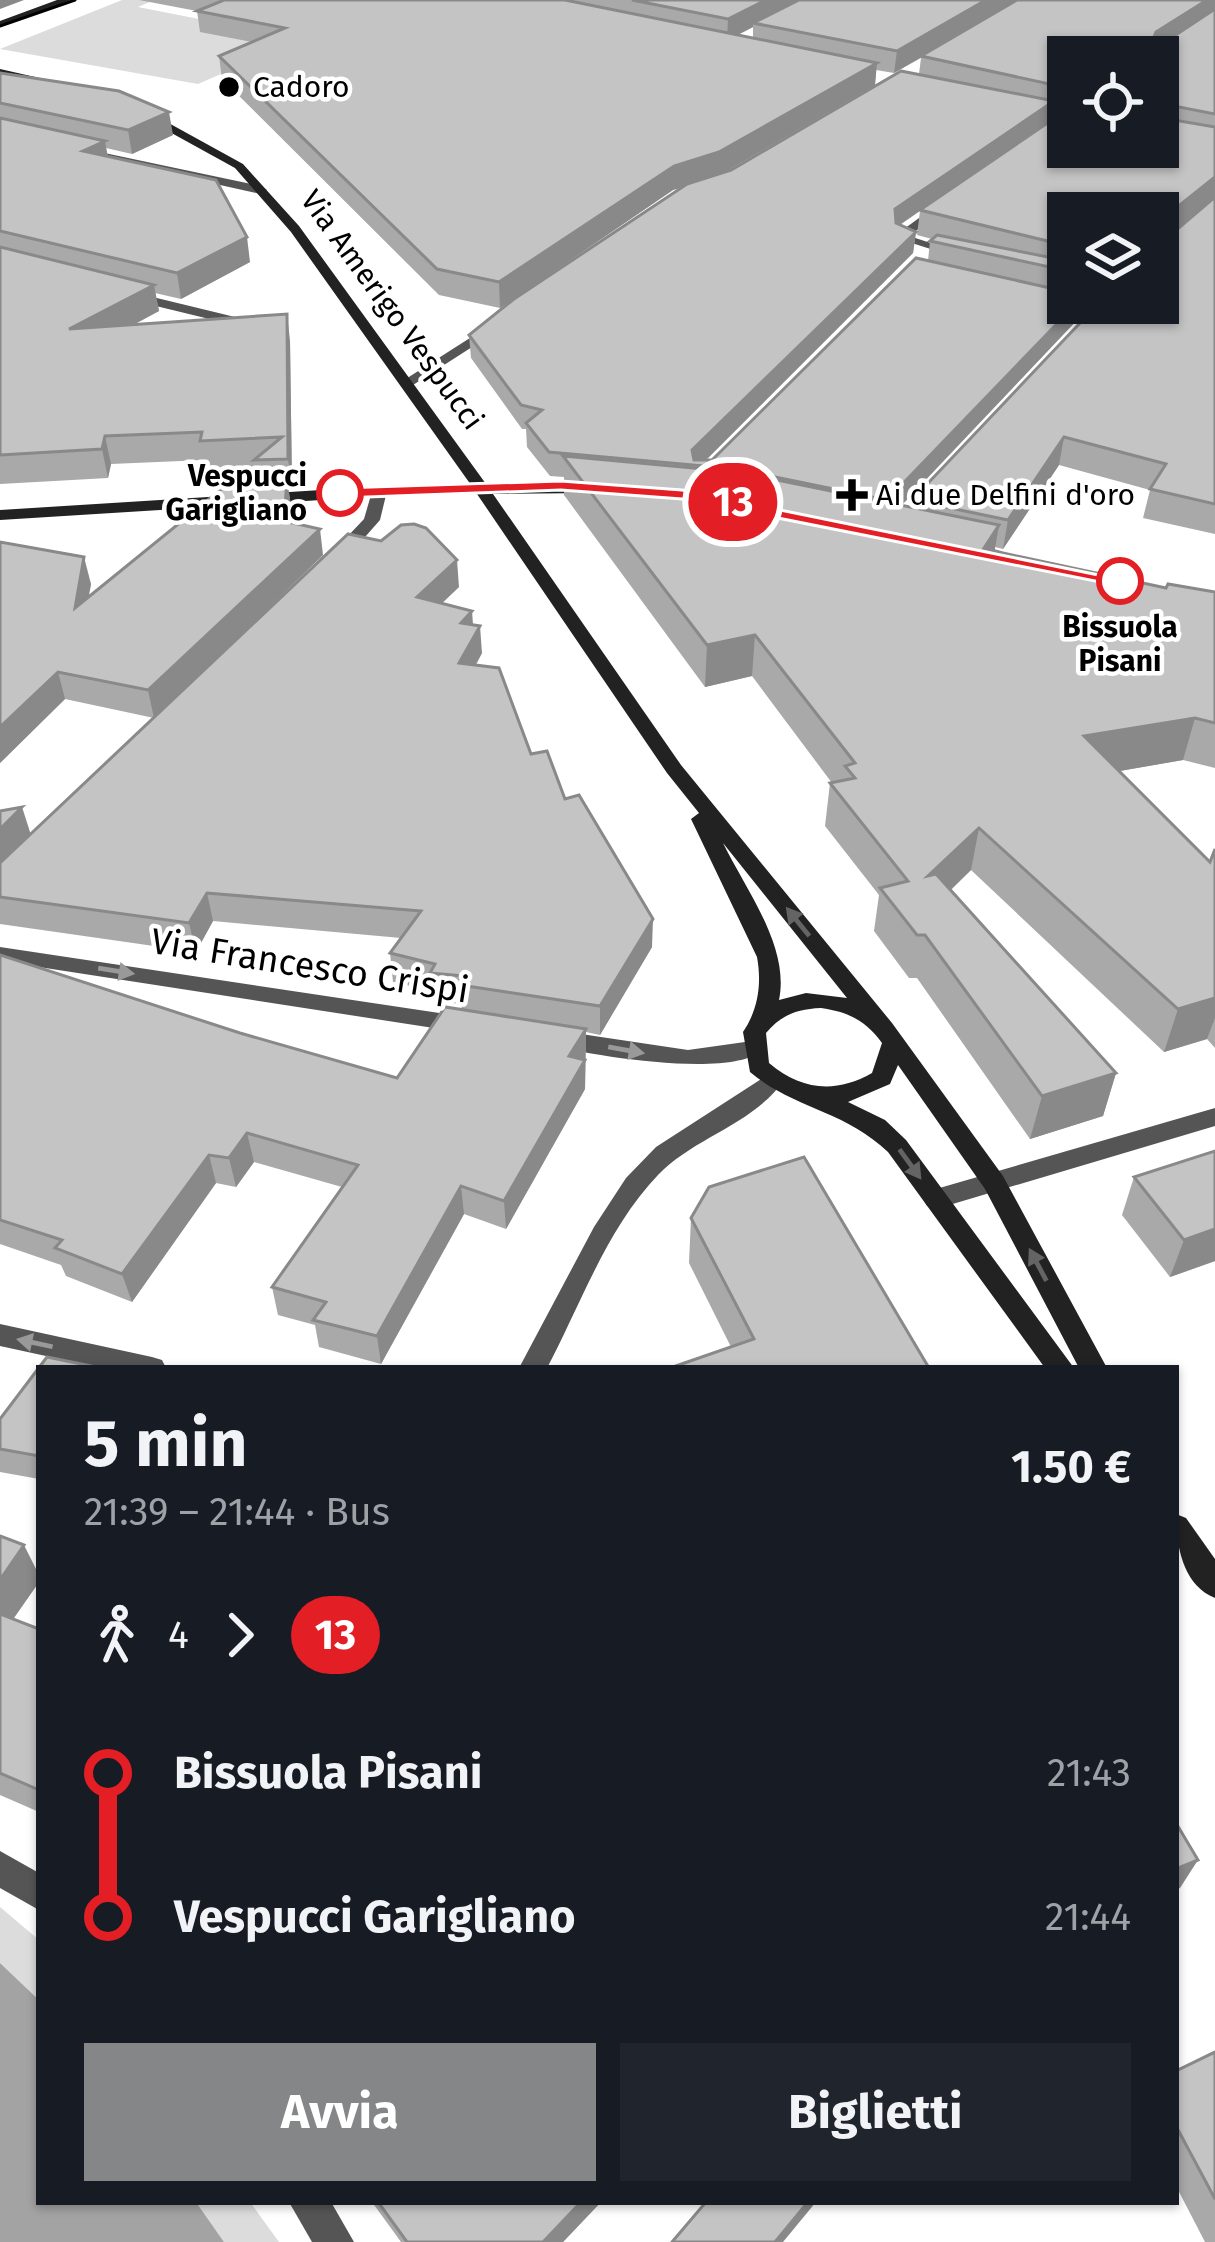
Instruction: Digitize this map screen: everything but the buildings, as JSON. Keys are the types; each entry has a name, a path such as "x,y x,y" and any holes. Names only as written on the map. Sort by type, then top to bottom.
{"main road":[{"path":"0,24 66,0"},
{"path":"0,72 72,88"},
{"name":"Via Amerigo Vespucci","path":"134,109 221,153 262,190 408,382 674,769 870,1015 994,1183 1091,1365"},
{"path":"0,515 478,487 621,490"},
{"name":"Via Amerigo Vespucci","path":"674,769 759,929 772,979 752,1048"},
{"path":"764,1017 802,1000 826,1000 870,1015"},
{"path":"818,1097 865,1090 882,1078 892,1046"},
{"path":"752,1048 772,1080 876,1126 1058,1365"},
{"path":"1179,1530 1215,1584"}],"street":[{"path":"63,147 262,190"},
{"path":"953,199 899,237 924,256 976,261"},
{"path":"115,292 230,320"},
{"path":"408,382 509,316"},
{"path":"328,567 372,520 380,491"},
{"name":"Via Francesco Crispi","path":"0,954 492,1029"},
{"path":"538,1036 688,1058 752,1048"},
{"path":"535,1365 636,1182 665,1154 753,1100 772,1080"},
{"path":"936,1199 1215,1118"},
{"path":"0,1335 138,1365"},
{"path":"0,1868 36,1891"},
{"path":"310,2205 335,2242"}],"shaded area":[{"path":"122,0 154,0 138,7 301,39 198,84 0,49"},
{"path":"0,1907 36,1937 36,1997 0,1963"},
{"path":"0,1963 36,1997 36,2205 198,2205 224,2242 0,2242"},
{"path":"198,2205 252,2205 279,2242 224,2242"}],"tram line":[{"path":"0,26 75,0"}],"bus line":[{"name":"13","path":"340,493 561,485 682,495 1120,581"}],"place":[{"name":"Cadoro","path":"229,87"},
{"name":"Vespucci Garigliano","path":"340,493"},
{"name":"Ai due Delfini d'oro","path":"852,495"},
{"name":"Bissuola Pisani","path":"1120,581"}]}
